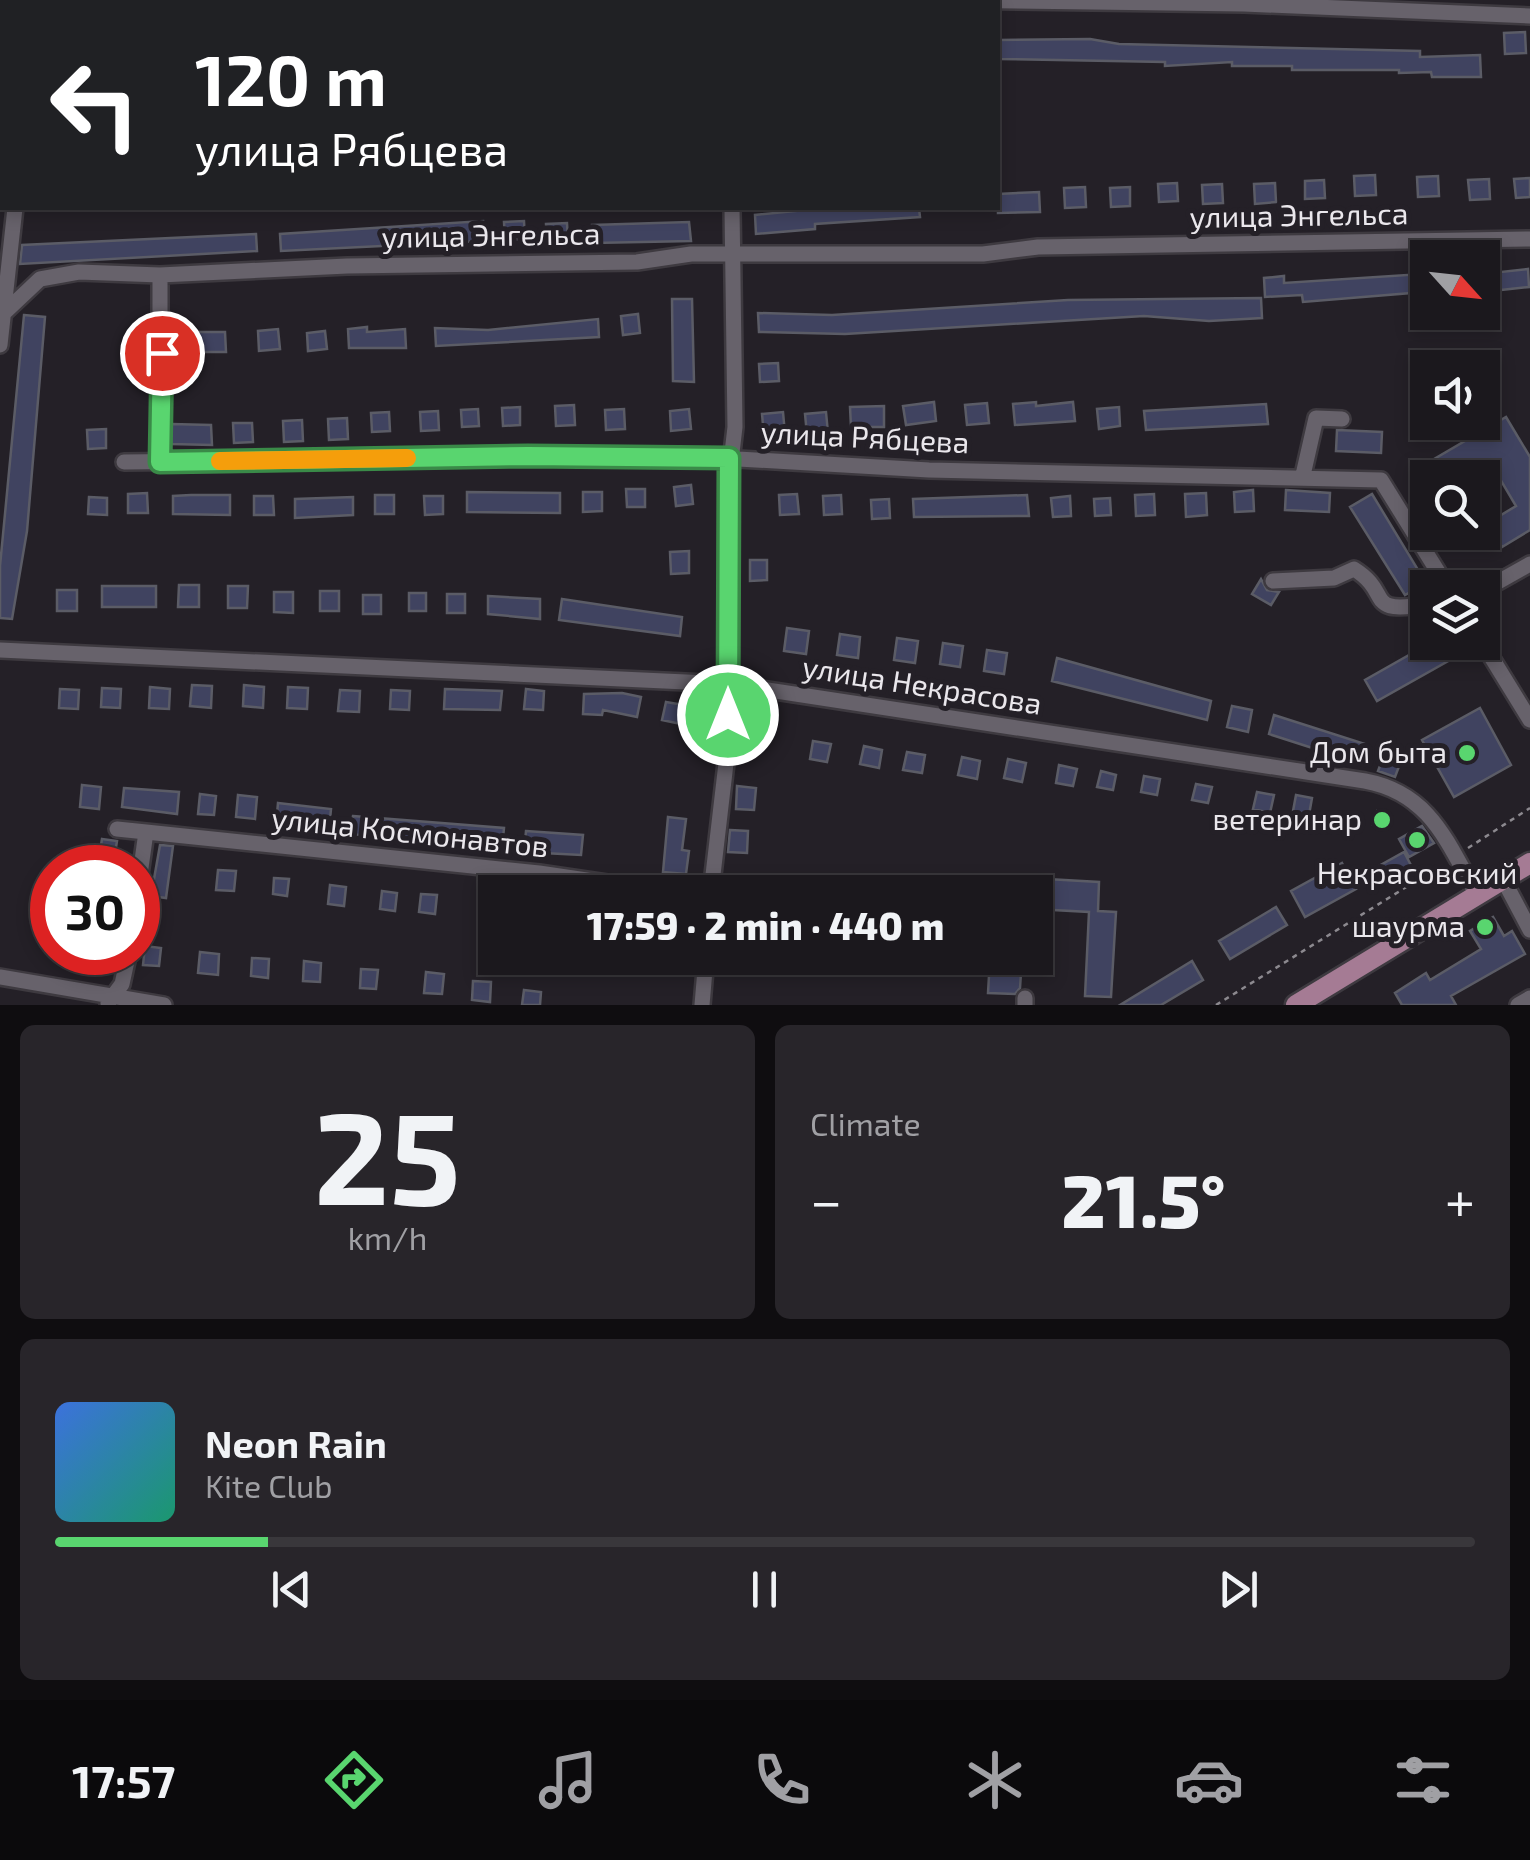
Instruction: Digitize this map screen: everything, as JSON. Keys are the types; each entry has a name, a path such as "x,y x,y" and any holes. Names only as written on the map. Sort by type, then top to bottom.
{"main road":[{"path":"1306,1002 1530,863"}],"street":[{"path":"1000,1 1244,4 1530,16"},
{"path":"0,345 15,210"},
{"path":"713,875 728,746 729,458 735,427 732,210"},
{"name":"улица Энгельса","path":"5,312 40,279 80,272 160,275 347,266 636,262 734,254 983,254 1038,246 1530,239"},
{"path":"160,275 164,317 160,462"},
{"path":"1302,475 1316,418 1342,419"},
{"name":"улица Рябцева","path":"124,462 528,456 729,458 929,470 1302,475 1381,480 1410,518"},
{"path":"1500,581 1530,564"},
{"path":"1273,581 1334,578 1354,569 1366,576 1380,604 1395,610 1410,607"},
{"name":"улица Некрасова","path":"0,650 729,684 1394,786 1435,819 1478,895"},
{"path":"1493,660 1530,720"},
{"name":"улица Космонавтов","path":"116,829 553,875"},
{"path":"144,845 146,832"},
{"path":"1504,880 1530,930"},
{"path":"110,1001 125,975"},
{"path":"702,1005 705,975"},
{"path":"0,977 110,1001 164,1005"},
{"path":"1518,1005 1530,998"}],"path":[{"path":"1216,1005 1530,808"}],"building":[{"path":"1525,32 1526,53 1505,54 1504,33"},
{"path":"1090,39 1119,44 1420,51 1420,57 1480,55 1481,77 1432,77 1431,72 1399,70 1292,70 1292,66 1232,66 1232,62 1165,66 1165,62 1000,59 1000,40"},
{"path":"1375,175 1376,195 1355,196 1354,176"},
{"path":"1438,176 1439,196 1418,197 1417,177"},
{"path":"1530,178 1530,197 1516,198 1514,179"},
{"path":"1489,179 1490,199 1470,200 1468,180"},
{"path":"1324,180 1325,198 1305,199 1305,181"},
{"path":"1177,183 1178,201 1159,202 1158,184"},
{"path":"1275,183 1276,202 1255,204 1254,184"},
{"path":"1222,184 1223,203 1203,204 1202,185"},
{"path":"1085,187 1086,207 1065,208 1064,188"},
{"path":"1130,187 1130,206 1111,207 1110,188"},
{"path":"1039,192 1040,212 998,213 1000,194"},
{"path":"806,210 919,210 920,217 815,224 815,229 756,234 755,215"},
{"path":"483,221 483,241 281,251 280,234"},
{"path":"524,221 525,239 505,240 504,222"},
{"path":"689,222 691,241 593,243 592,225"},
{"path":"567,223 568,242 547,243 546,224"},
{"path":"256,234 257,251 20,264 22,245"},
{"path":"1528,269 1529,287 1500,290 1500,272"},
{"path":"1410,275 1410,293 1303,302 1302,295 1265,297 1264,278 1284,276 1284,283"},
{"path":"1261,298 1262,318 1209,321 1144,316 845,334 759,332 758,313 832,315 1068,300"},
{"path":"672,299 692,299 694,382 673,381"},
{"path":"638,314 640,333 623,335 621,316"},
{"path":"24,315 45,317 27,531 12,619 0,618 0,566"},
{"path":"598,319 599,337 436,346 435,328 488,330"},
{"path":"367,327 367,332 405,329 406,348 349,348 348,329"},
{"path":"278,329 280,349 259,351 258,331"},
{"path":"325,331 327,349 308,351 307,333"},
{"path":"225,332 226,352 176,352 174,333"},
{"path":"778,363 779,381 760,382 759,364"},
{"path":"934,402 936,421 906,425 903,406"},
{"path":"1036,402 1036,406 1073,402 1075,421 1015,425 1013,404"},
{"path":"987,403 989,423 967,425 965,405"},
{"path":"1266,404 1268,424 1146,430 1144,411"},
{"path":"574,405 575,425 556,426 555,406"},
{"path":"884,406 884,427 851,427 850,407"},
{"path":"520,407 520,425 503,426 502,408"},
{"path":"1119,407 1120,426 1099,429 1097,409"},
{"path":"478,409 479,426 462,427 461,410"},
{"path":"624,409 625,429 606,430 605,410"},
{"path":"689,409 691,429 671,431 670,411"},
{"path":"438,411 439,430 421,431 420,412"},
{"path":"389,412 390,431 372,432 371,413"},
{"path":"783,412 785,434 764,436 762,414"},
{"path":"826,412 828,433 807,435 805,414"},
{"path":"1506,417 1530,457 1530,530 1502,547 1500,516 1516,506 1500,479 1500,460 1433,460 1467,440 1500,440 1500,421"},
{"path":"347,418 348,439 329,440 328,419"},
{"path":"302,420 303,441 284,442 283,421"},
{"path":"233,423 252,423 253,442 234,443"},
{"path":"171,424 211,425 212,445 171,444"},
{"path":"106,429 106,448 88,449 87,430"},
{"path":"1337,430 1382,432 1381,453 1336,451"},
{"path":"691,485 693,504 676,506 674,487"},
{"path":"626,489 645,489 645,507 627,507"},
{"path":"1253,490 1254,511 1235,512 1234,492"},
{"path":"1286,490 1330,493 1329,512 1285,510"},
{"path":"467,492 560,493 560,513 467,512"},
{"path":"583,492 602,492 602,511 583,512"},
{"path":"147,493 148,513 128,513 128,494"},
{"path":"1206,493 1207,515 1186,517 1185,494"},
{"path":"797,494 799,514 780,515 779,495"},
{"path":"1154,494 1155,515 1136,516 1135,495"},
{"path":"1372,494 1418,570 1410,570 1410,592 1405,595 1350,507"},
{"path":"230,495 230,515 173,514 173,496"},
{"path":"375,495 394,495 394,514 375,514"},
{"path":"841,495 842,514 824,515 823,496"},
{"path":"1027,495 1029,516 914,517 913,499"},
{"path":"254,496 273,496 274,515 254,515"},
{"path":"424,496 443,496 443,514 425,515"},
{"path":"1070,496 1071,516 1053,517 1051,498"},
{"path":"89,497 107,498 107,515 88,514"},
{"path":"353,497 353,515 295,518 295,499"},
{"path":"1110,498 1111,515 1095,516 1094,499"},
{"path":"889,499 890,518 872,519 871,500"},
{"path":"689,551 689,573 671,574 670,552"},
{"path":"750,560 767,560 767,580 750,581"},
{"path":"1261,579 1267,590 1279,592 1271,605 1252,594"},
{"path":"179,585 199,585 199,607 178,607"},
{"path":"102,586 156,586 156,607 102,607"},
{"path":"228,586 248,586 247,608 228,608"},
{"path":"57,590 77,590 77,611 57,611"},
{"path":"320,591 339,591 339,611 320,611"},
{"path":"274,592 293,592 293,613 274,612"},
{"path":"409,593 426,593 426,611 409,611"},
{"path":"447,594 465,594 465,613 447,613"},
{"path":"363,595 381,595 381,614 363,614"},
{"path":"488,596 540,599 540,619 488,614"},
{"path":"562,599 682,617 680,636 559,620"},
{"path":"787,628 809,631 806,654 784,651"},
{"path":"840,634 860,637 858,658 837,655"},
{"path":"897,638 918,641 915,663 894,660"},
{"path":"943,643 963,646 960,667 940,664"},
{"path":"987,650 1007,653 1004,674 984,671"},
{"path":"1410,654 1410,660 1450,660 1377,701 1365,680"},
{"path":"1057,658 1211,701 1207,720 1052,681"},
{"path":"192,685 212,686 211,708 190,706"},
{"path":"244,685 264,687 263,708 243,706"},
{"path":"150,687 170,689 169,709 149,708"},
{"path":"288,687 308,688 307,709 287,708"},
{"path":"102,688 121,689 120,708 101,707"},
{"path":"60,689 79,690 78,709 59,708"},
{"path":"445,689 502,691 500,710 444,709"},
{"path":"526,689 544,691 543,710 524,709"},
{"path":"340,690 360,691 359,712 338,711"},
{"path":"391,690 410,691 409,710 390,709"},
{"path":"584,694 641,697 637,717 603,710 602,715 583,714"},
{"path":"666,702 684,705 681,724 662,720"},
{"path":"1232,706 1252,710 1248,732 1227,727"},
{"name":"Дом быта","path":"1480,708 1511,765 1454,797 1422,740"},
{"path":"1274,715 1365,744 1359,763 1269,734"},
{"path":"813,741 831,744 827,762 810,759"},
{"path":"864,746 882,750 879,768 860,764"},
{"path":"907,752 925,755 922,773 903,770"},
{"path":"1384,755 1401,761 1395,777 1378,771"},
{"path":"962,757 980,761 977,779 958,775"},
{"path":"1008,759 1026,763 1022,782 1004,778"},
{"path":"1059,765 1077,769 1073,786 1056,783"},
{"path":"1101,771 1116,775 1113,790 1097,787"},
{"path":"1144,776 1160,779 1157,795 1141,792"},
{"path":"1196,784 1212,787 1208,803 1192,800"},
{"path":"82,785 101,787 99,809 80,807"},
{"path":"737,786 756,788 754,810 736,809"},
{"path":"124,788 179,792 177,814 122,807"},
{"path":"1257,792 1274,795 1270,813 1253,809"},
{"path":"200,794 216,796 214,815 198,814"},
{"path":"238,795 257,797 255,819 236,817"},
{"path":"1296,795 1312,798 1309,815 1293,811"},
{"path":"278,803 331,809 329,830 276,825"},
{"name":"ветеринар","path":"1377,811 1391,816 1386,829 1373,825"},
{"path":"353,816 504,828 502,849 350,834"},
{"path":"668,817 686,819 682,850 689,851 686,874 663,872"},
{"path":"1422,826 1434,843 1409,857 1399,839"},
{"path":"730,830 748,831 747,853 728,852"},
{"path":"526,831 583,835 581,855 524,852"},
{"path":"102,839 117,841 116,845 101,845"},
{"path":"160,845 173,846 166,898 160,897"},
{"path":"1404,852 1413,869 1386,884 1377,867"},
{"path":"1342,863 1356,889 1305,917 1291,891"},
{"path":"218,870 236,871 234,891 216,890"},
{"path":"274,878 289,879 287,896 273,894"},
{"path":"1053,879 1099,882 1098,911 1116,912 1111,997 1085,996 1089,912 1053,910"},
{"path":"330,885 346,887 344,906 328,904"},
{"path":"382,891 397,893 395,911 380,909"},
{"path":"421,894 437,895 435,914 419,912"},
{"path":"1276,907 1287,925 1230,959 1219,941"},
{"path":"1493,917 1504,936 1512,931 1525,954 1451,996 1456,1005 1402,1005 1395,993 1426,973 1430,980 1481,949 1470,931"},
{"path":"200,952 219,954 218,975 198,973"},
{"path":"252,958 269,959 268,978 251,976"},
{"path":"304,961 321,963 320,982 303,981"},
{"path":"1192,961 1203,980 1161,1005 1120,1005"},
{"path":"361,969 378,970 376,989 360,988"},
{"path":"426,972 444,974 442,994 424,993"},
{"path":"989,975 1021,975 1020,988 1015,994 988,993"},
{"path":"473,981 491,982 490,1002 472,1000"},
{"path":"524,990 541,992 540,1005 522,1005"}],"slow traffic":[{"path":"220,461 407,458"}],"place":[{"name":"Дом быта","path":"1467,753"},
{"name":"ветеринар","path":"1382,820"},
{"name":"Некрасовский","path":"1417,840"},
{"name":"шаурма","path":"1485,927"}],"route":[{"path":"162,353 160,462 528,456 729,458 728,715"}]}
